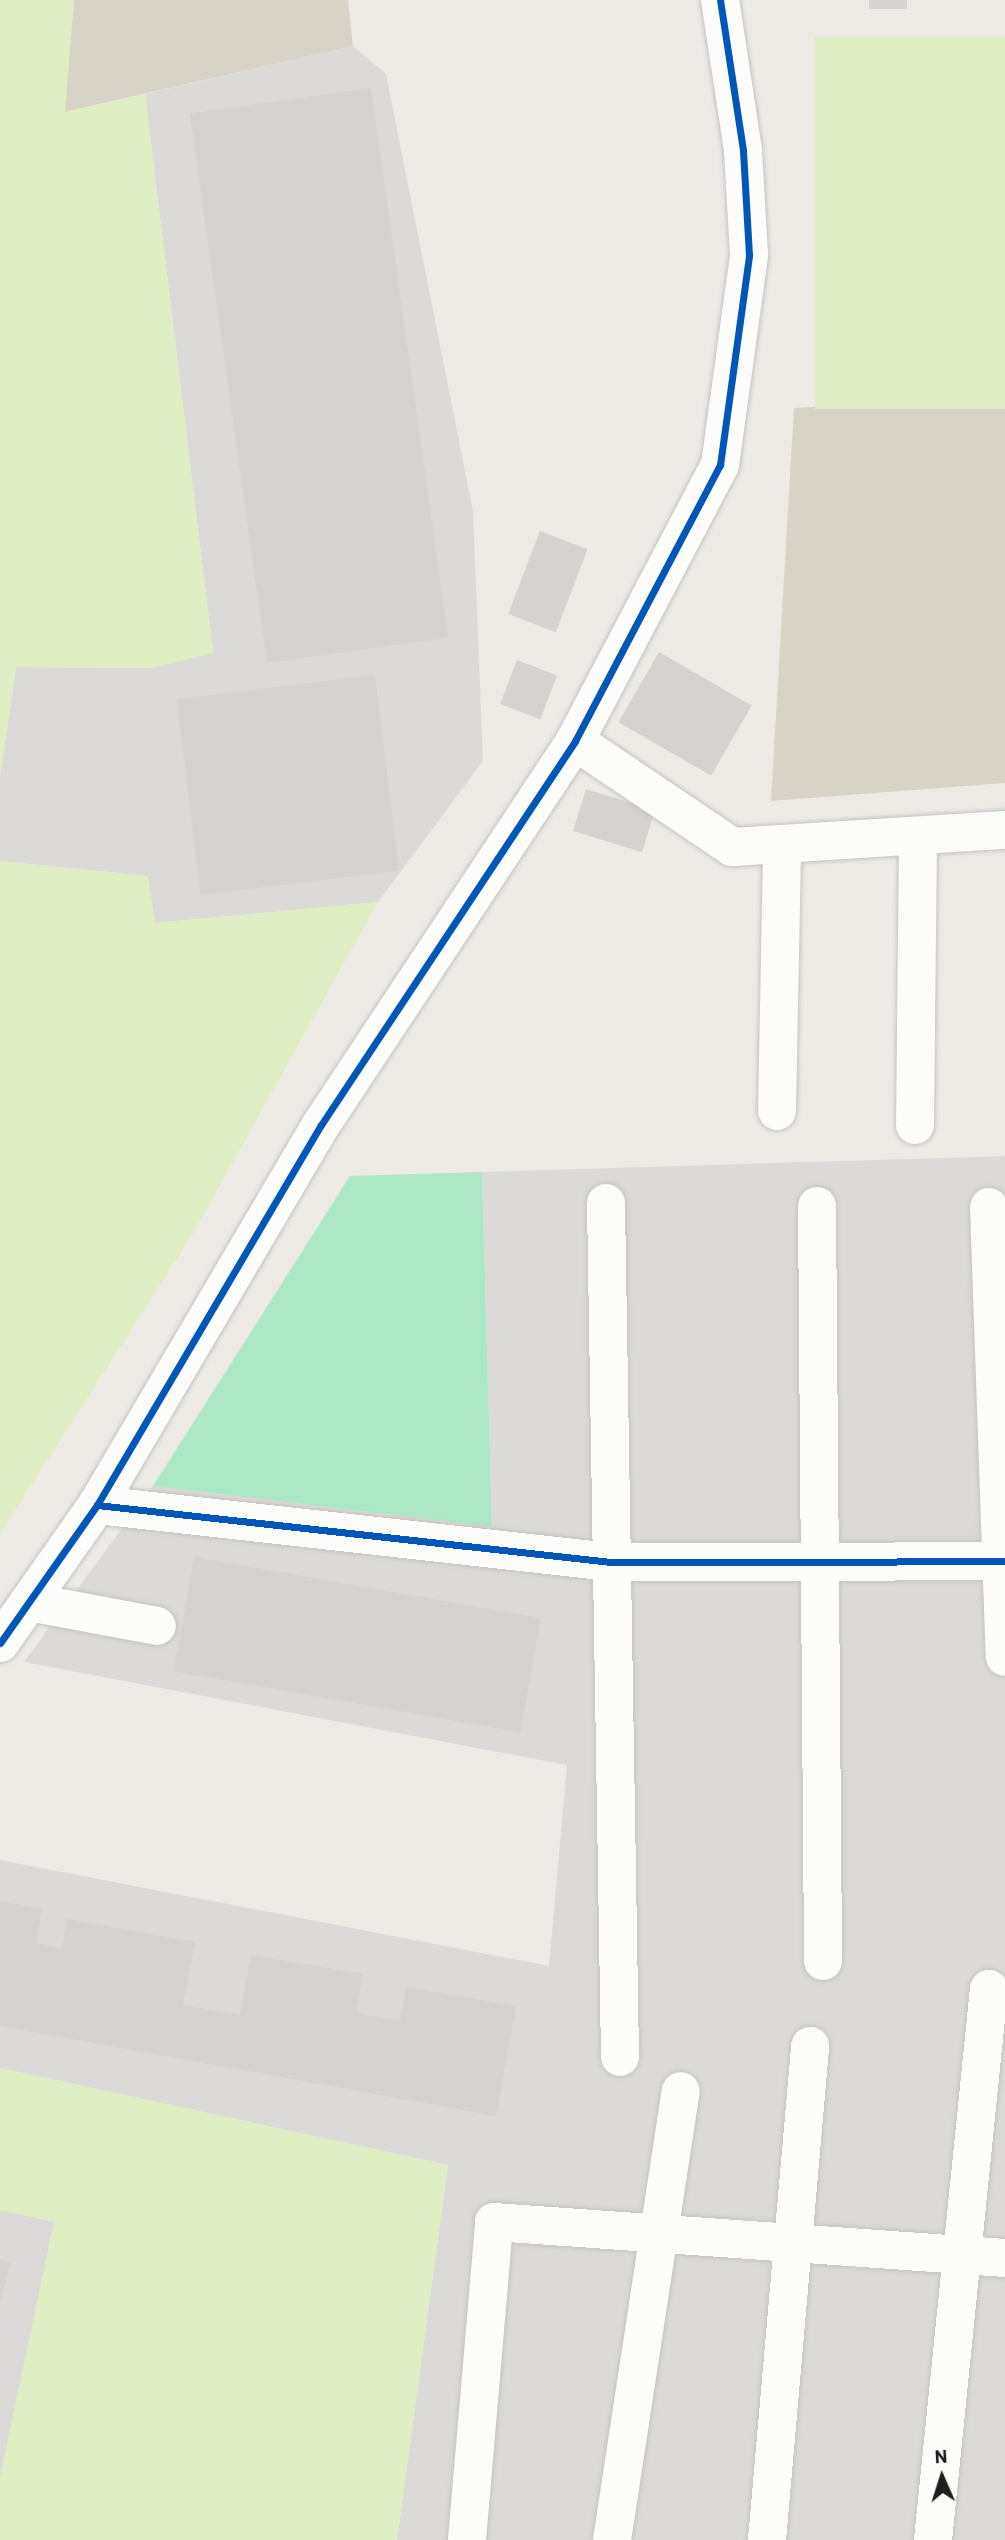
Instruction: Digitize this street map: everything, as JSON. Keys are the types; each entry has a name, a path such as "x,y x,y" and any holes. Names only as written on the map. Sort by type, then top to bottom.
{"street":[{"path":"0,1643 97,1505 321,1125 575,741 720,465 749,255 743,150 720,0"},
{"path":"575,741 732,847 782,848 1005,830"},
{"path":"915,1125 918,837"},
{"path":"777,1111 782,848"},
{"path":"606,1203 620,2057"},
{"path":"817,1206 823,1961"},
{"path":"989,1207 1005,1657"},
{"path":"97,1505 611,1562 1003,1562"},
{"path":"29,1602 157,1626"},
{"path":"933,2540 989,1989"},
{"path":"767,2540 810,2046"},
{"path":"611,2540 681,2091"},
{"path":"467,2540 494,2222 1005,2258"}],"shaded area":[{"path":"74,0 348,0 353,46 64,112"},
{"path":"353,46 386,74 473,511 483,761 378,902 155,923 147,876 0,861 0,777 16,667 151,668 213,652 145,94"},
{"path":"1005,396 1005,783 771,801 794,408"},
{"path":"1005,1156 1005,2540 397,2540 448,2165 0,2068 0,1860 549,1966 567,1765 24,1662 153,1486 492,1527 482,1172"},
{"path":"0,2210 54,2221 4,2478 0,2477"}],"green space":[{"path":"0,0 74,0 65,112 145,94 213,653 151,668 16,667 0,777"},
{"path":"815,37 1005,37 1005,409 815,409"},
{"path":"0,861 148,876 155,923 378,902 191,1237 0,1534"},
{"path":"482,1172 492,1527 153,1486 350,1176"},
{"path":"0,2068 448,2165 397,2540 0,2540 0,2477 54,2222 0,2210"}],"building":[{"path":"869,0 907,0 907,9 869,9"},
{"path":"371,88 448,638 267,663 190,113"},
{"path":"540,531 588,549 556,632 508,614"},
{"path":"659,652 752,706 711,776 618,722"},
{"path":"517,660 557,675 540,719 500,704"},
{"path":"375,675 399,871 200,895 176,699"},
{"path":"586,789 655,810 642,852 573,831"},
{"path":"194,1557 541,1618 521,1732 174,1671"},
{"path":"0,1901 42,1909 36,1943 62,1948 67,1919 195,1942 183,2005 240,2015 251,1955 363,1974 356,2013 400,2021 406,1987 516,2006 496,2116 0,2026"},
{"path":"0,2260 10,2263 1,2302 0,2301"}],"cycle path":[{"path":"0,1643 97,1505 321,1125 575,741 720,465 749,255 743,150 720,0"},
{"path":"97,1505 611,1562 1005,1561"}]}
